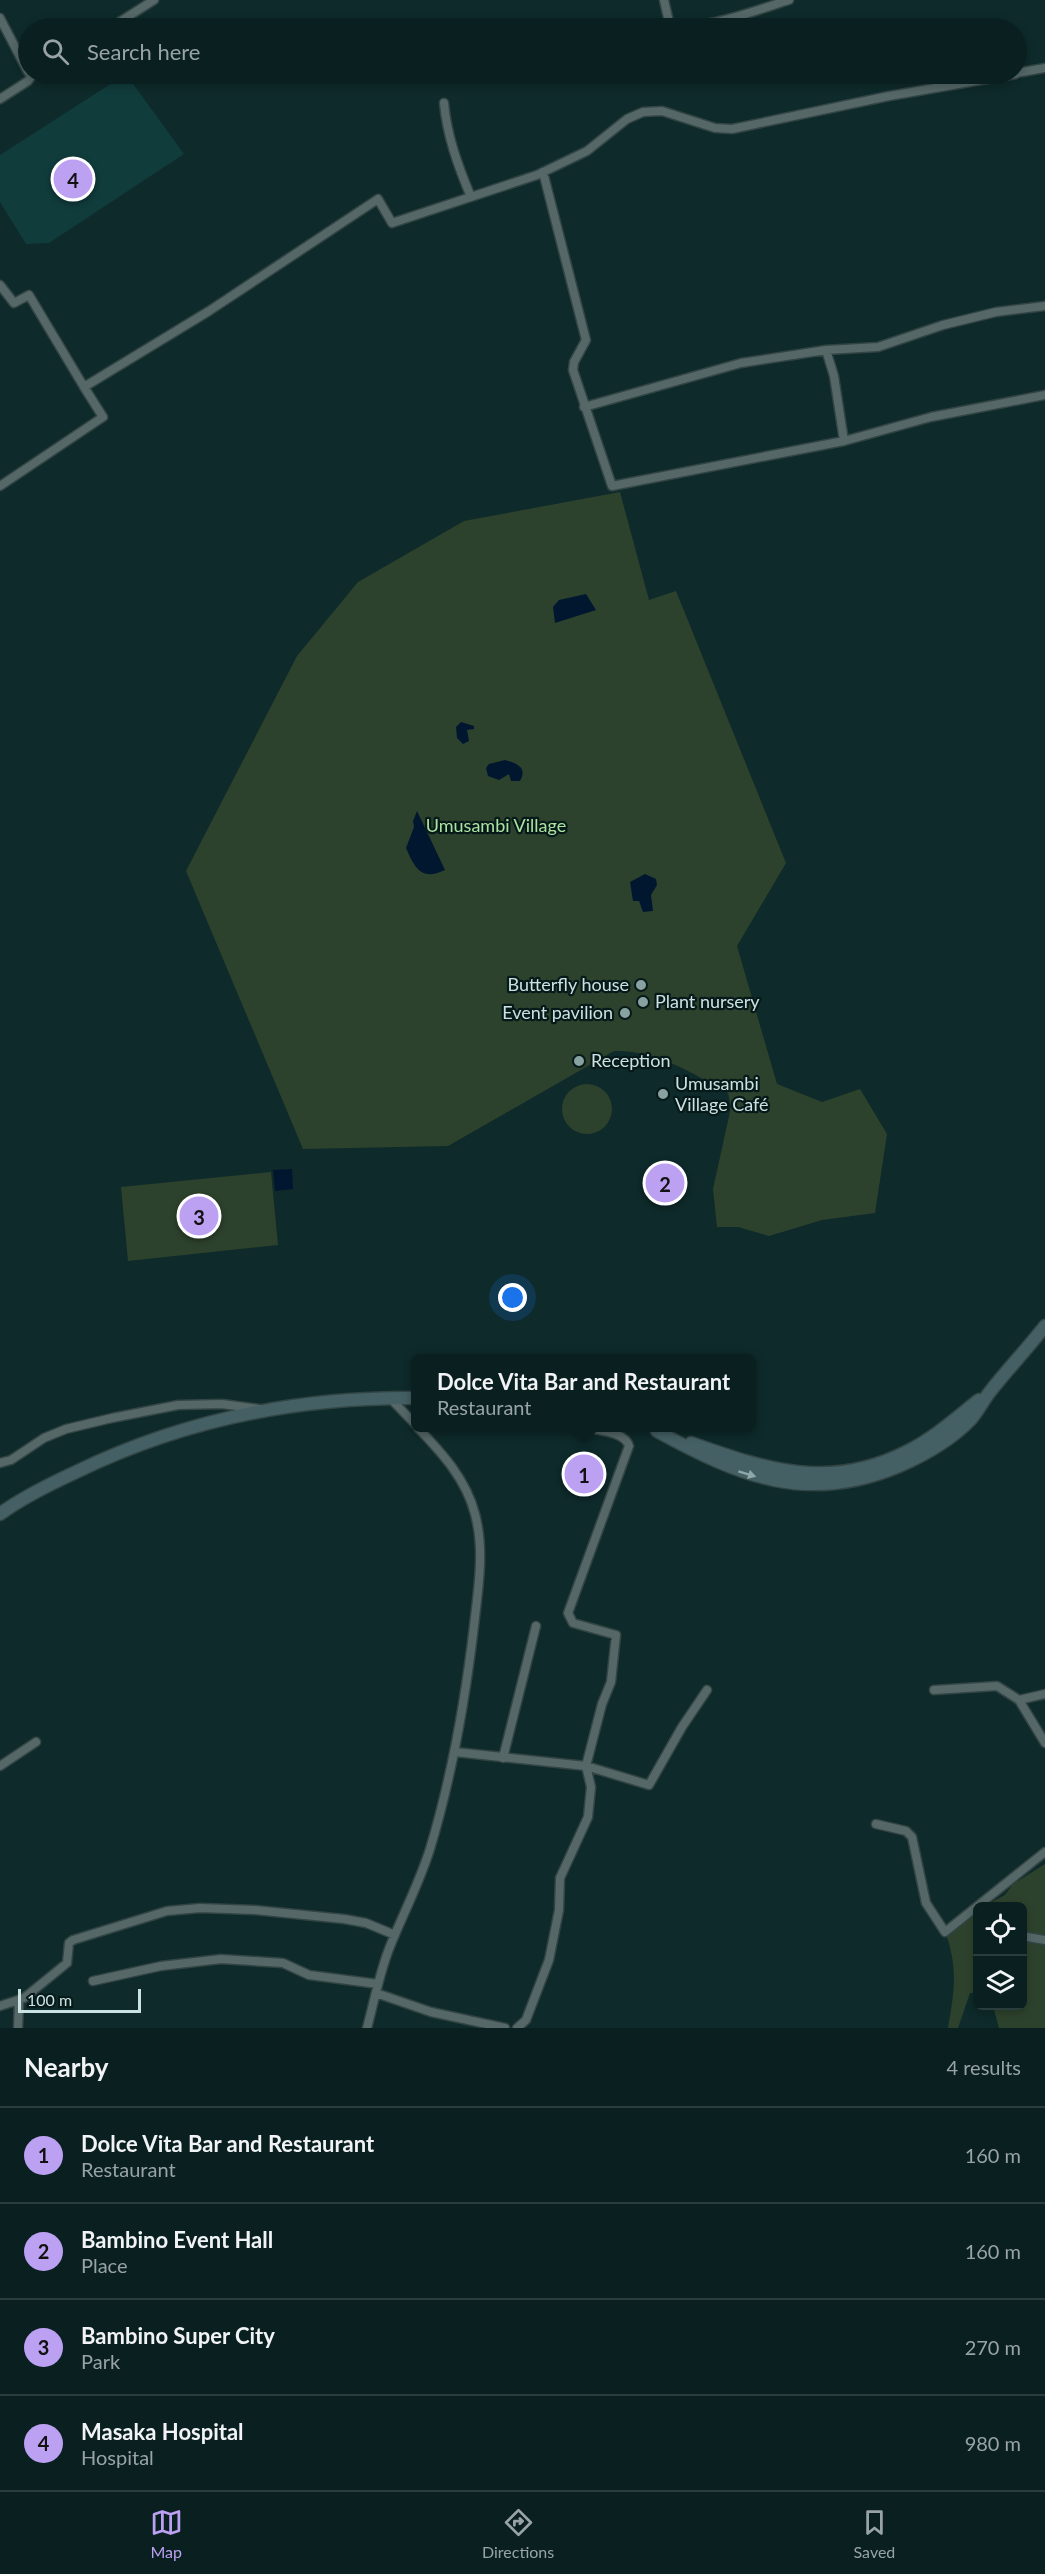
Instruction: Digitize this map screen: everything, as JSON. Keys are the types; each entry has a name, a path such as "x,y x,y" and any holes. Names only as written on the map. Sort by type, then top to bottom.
{"highway":[{"path":"658,1432 705,1457 755,1477 806,1484 837,1483 888,1470 942,1443 971,1419 990,1392 1045,1326"},
{"path":"0,1514 44,1488 123,1449 207,1422 309,1402 411,1398"}],"street":[{"path":"126,18 154,0"},
{"path":"664,0 668,18"},
{"path":"724,18 789,0"},
{"path":"0,18 18,52"},
{"path":"1027,71 1045,68"},
{"path":"0,99 23,84"},
{"path":"84,387 209,311 378,199 392,224 543,172 587,151 627,119 643,112 662,111 715,128 732,129 955,84"},
{"path":"444,103 447,129 460,172 471,197"},
{"path":"543,172 586,340 573,366 584,407 612,486 843,441 931,417 1045,396"},
{"path":"0,285 14,303 29,295 103,417 0,486"},
{"path":"584,407 741,363 826,350 878,346 943,325 996,312 1045,306"},
{"path":"826,350 834,376 843,441"},
{"path":"390,1398 411,1420"},
{"path":"0,1463 11,1460 44,1438 66,1429 112,1418 178,1405 222,1404 262,1410"},
{"path":"367,2028 378,1984 395,1935 430,1850 455,1752 481,1556 480,1535 463,1484 454,1469 422,1432"},
{"path":"517,2028 526,2020 549,1960 559,1910 560,1878 588,1817 591,1786 586,1766 610,1682 617,1636 573,1623 569,1618 569,1607 629,1446 626,1439 605,1432"},
{"path":"503,1758 536,1626"},
{"path":"934,1690 997,1686 1019,1700 1045,1743"},
{"path":"455,1752 586,1766 649,1785 707,1690"},
{"path":"1019,1700 1045,1694"},
{"path":"0,1766 36,1742"},
{"path":"876,1824 906,1831 912,1837 926,1903 945,1932 1045,1852"},
{"path":"0,2006 19,2001 67,1963 69,1943 73,1940 181,1908 255,1910 321,1916 366,1923 395,1935"},
{"path":"968,1912 973,1914"},
{"path":"1027,1937 1045,1940"},
{"path":"93,1981 161,1966 221,1959 283,1963 309,1975 378,1984"},
{"path":"376,1993 431,2012 505,2028"},
{"path":"18,2028 19,2001"}],"shaded area":[{"path":"110,84 133,84 184,154 49,243 26,244 0,202 0,155"},
{"path":"586,594 596,610 555,623 553,607 559,600"},
{"path":"461,722 474,726 474,729 467,730 469,741 463,744 457,738 456,727"},
{"path":"505,760 520,766 523,772 520,781 511,781 509,774 499,780 488,776 486,768 489,764"},
{"path":"417,811 445,870 430,874 420,871 409,855 406,848"},
{"path":"645,874 656,879 657,885 651,895 653,911 643,912 639,901 633,901 630,882"},
{"path":"292,1169 293,1189 275,1191 273,1170"}],"green space":[{"name":"Umusambi Village","path":"620,492 649,600 676,591 786,863 737,946 777,1084 822,1102 860,1089 887,1134 875,1213 822,1220 769,1236 738,1227 717,1227 713,1189 731,1107 728,1093 674,1064 645,1054 630,1052 614,1051 448,1146 303,1149 186,871 297,656 358,582 464,521"},
{"path":"582,1084 592,1084 605,1091 612,1104 612,1114 605,1127 592,1134 582,1134 573,1130 566,1123 562,1114 562,1104 566,1095 573,1088"},
{"path":"271,1172 278,1245 128,1261 121,1187"},
{"path":"1045,1864 1045,1937 1027,1934 1027,1902 992,1902 1005,1895 1013,1884"},
{"path":"970,1915 973,1917 973,1993 970,1993 958,2028 948,2028 954,1972 947,1937"},
{"path":"1027,1938 1045,1941 1045,2028 999,2028 994,2010 1027,2010"}],"place":[{"name":"Masaka Hospital","path":"73,179"},
{"name":"Butterfly house","path":"641,985"},
{"name":"Plant nursery","path":"643,1002"},
{"name":"Event pavilion","path":"625,1013"},
{"name":"Reception","path":"579,1061"},
{"name":"Umusambi Village Café","path":"663,1094"},
{"name":"Bambino Event Hall","path":"665,1183"},
{"name":"Bambino Super City","path":"199,1216"},
{"name":"Dolce Vita Bar and Restaurant","path":"584,1474"}]}
